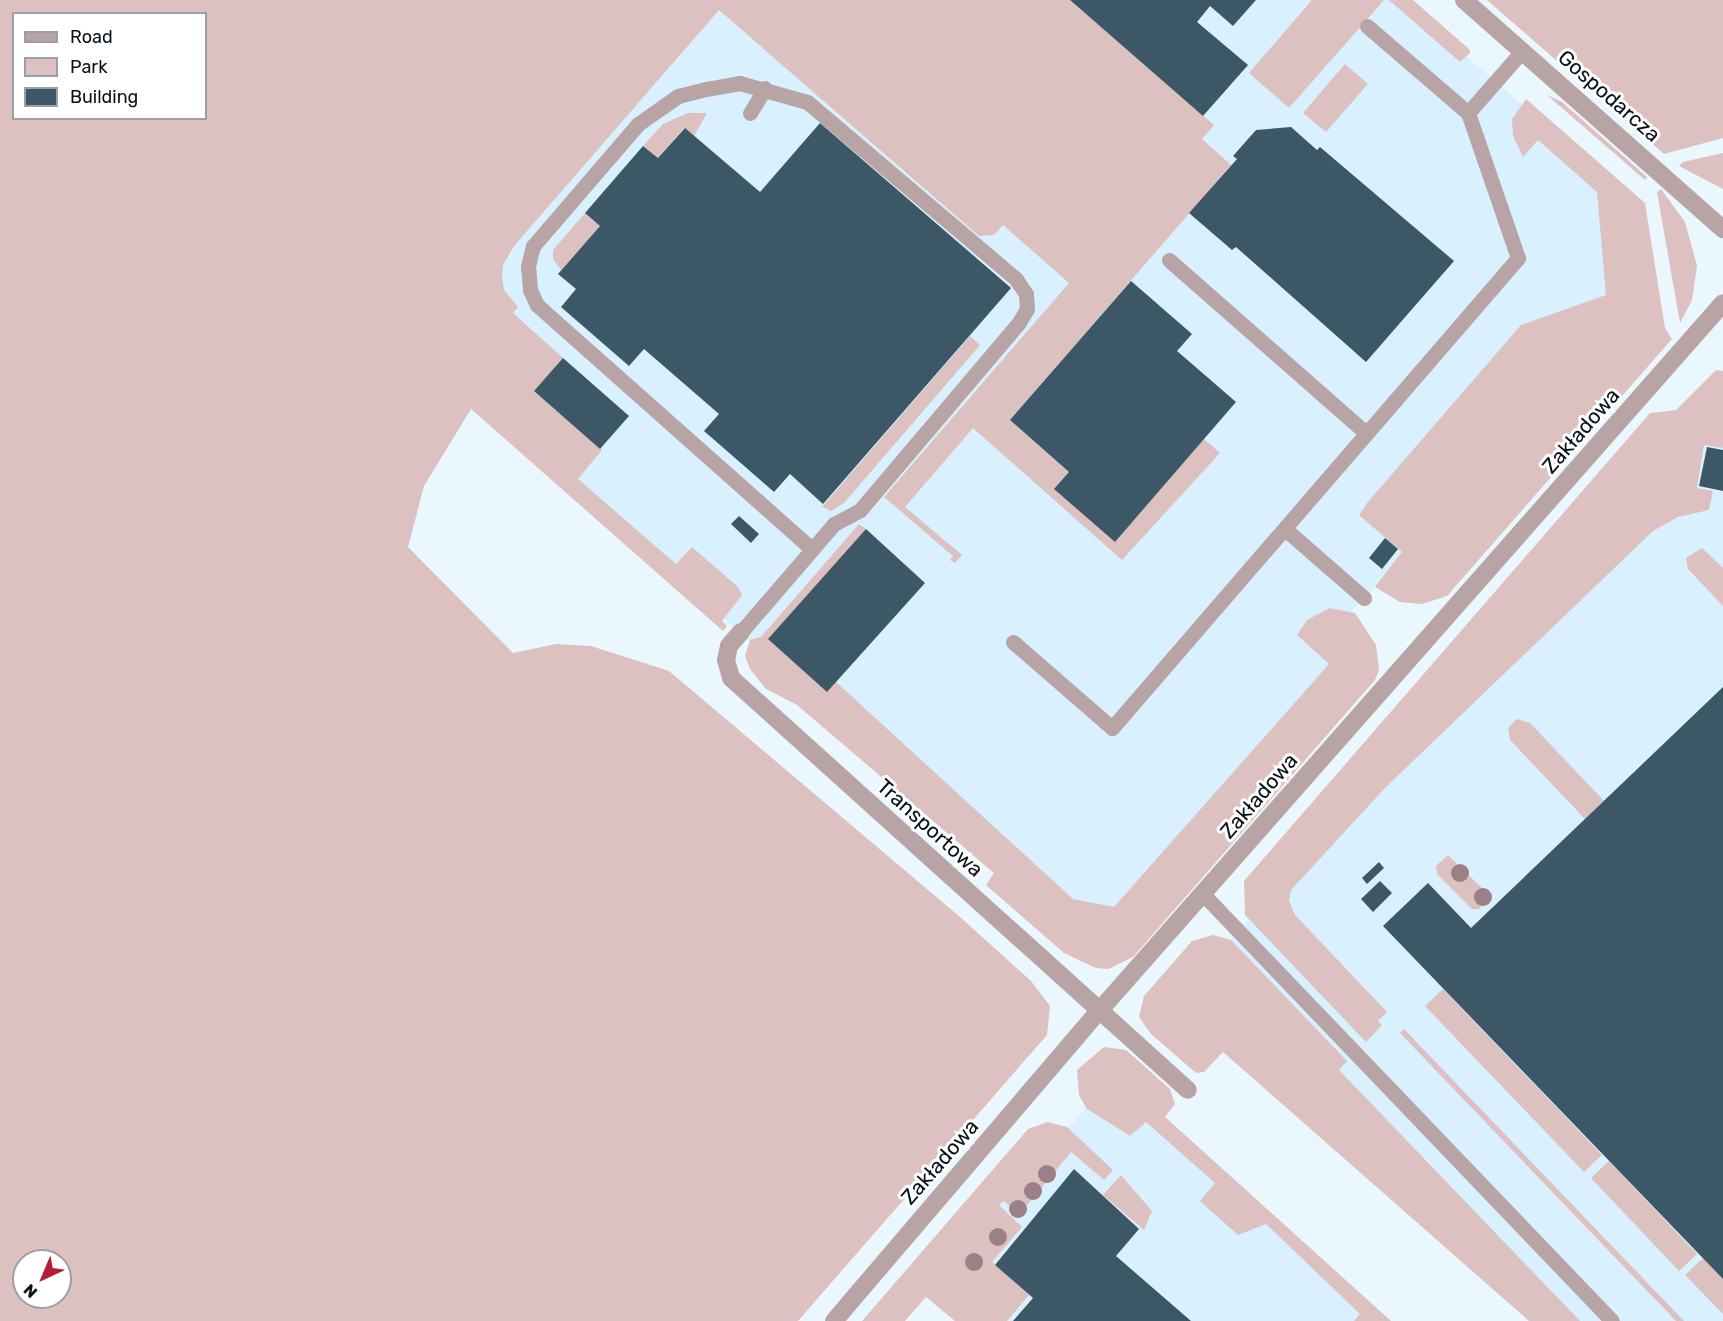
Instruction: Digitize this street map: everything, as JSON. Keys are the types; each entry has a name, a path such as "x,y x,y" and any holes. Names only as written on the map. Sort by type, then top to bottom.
{"street":[{"name":"Gospodarcza","path":"1464,0 1723,228"},
{"name":"Zakładowa","path":"834,1321 1100,1010 1723,303"},
{"name":"Transportowa","path":"741,632 729,646 726,660 730,678 1188,1090"}],"lane":[{"path":"1013,642 1112,728 1518,258 1468,113 1367,26"},
{"path":"1468,113 1522,51"},
{"path":"741,632 834,524 860,510 1018,324 1027,309 1026,294 1016,279 807,102 765,88 740,84 678,96 638,124 533,246 528,266 530,290 537,305 812,549"},
{"path":"750,113 765,88"},
{"path":"1169,260 1366,433"},
{"path":"1285,529 1364,598"},
{"path":"1203,894 1612,1321"}],"shaded area":[{"path":"719,0 1401,0 1614,184 1626,345 1411,592 1375,587 1351,612 1363,648 1117,931 1084,933 475,402 430,332"},
{"path":"1723,407 1723,1321 1529,1321 1187,986"},
{"path":"1117,1074 1391,1321 955,1321 921,1292"}],"green space":[{"path":"0,0 1070,0 1214,125 1202,139 1231,165 1010,420 1069,472 1115,542 1204,439 1220,453 1122,560 973,428 905,507 962,555 955,563 950,560 953,556 884,497 1069,283 1003,225 994,235 979,236 719,10 514,246 503,265 502,278 504,290 518,307 513,313 563,358 534,391 602,450 578,479 676,564 692,547 738,587 742,595 722,621 727,626 723,631 471,409 424,486 408,547 513,653 556,644 591,646 669,671 960,917 1031,981 1050,1006 1047,1035 798,1321 0,1321"},
{"path":"1312,0 1384,0 1289,108 1249,73"},
{"path":"1389,0 1413,0 1470,50 1469,54 1460,62"},
{"path":"1487,0 1723,0 1723,138 1664,154"},
{"path":"1345,64 1368,84 1326,132 1303,113"},
{"path":"1547,95 1562,102 1647,177 1645,180"},
{"path":"1526,99 1645,203 1665,328 1672,339 1447,596 1422,604 1400,602 1375,587 1402,552 1359,515 1367,503 1521,325 1606,295 1597,192 1538,140 1523,157 1513,136 1512,119"},
{"path":"688,113 707,113 694,136 684,128 658,158 643,146 663,124"},
{"path":"1723,153 1723,189 1679,166 1683,162"},
{"path":"1661,189 1685,222 1697,266 1692,300 1680,323 1657,192"},
{"path":"585,213 600,226 561,270 553,259 553,250"},
{"path":"970,336 980,345 844,503 831,511 822,507"},
{"path":"1716,370 1723,371 1723,448 1704,445 1697,488 1713,491 1709,510 1678,517 1653,531 1386,787 1291,890 1289,900 1295,915 1387,1012 1378,1021 1382,1025 1366,1042 1245,915 1244,881 1650,413 1676,410"},
{"path":"859,524 866,529 836,682 1073,899 1114,907 1329,664 1297,635 1307,620 1330,608 1355,613 1376,645 1379,670 1375,680 1133,957 1108,969 1096,968 1064,953 986,885 994,873 797,705 766,689 750,669 745,656 750,640 761,637"},
{"path":"1702,548 1723,568 1723,606 1688,569 1686,558"},
{"path":"1517,719 1530,723 1604,801 1585,819 1510,740 1508,728"},
{"path":"1448,855 1491,897 1479,909 1472,909 1437,874 1436,866"},
{"path":"1213,935 1231,940 1347,1061 1339,1070 1580,1321 1529,1321 1223,1052 1204,1072 1196,1073 1151,1034 1139,1017 1144,996 1192,941"},
{"path":"1443,989 1602,1155 1584,1172 1425,1006"},
{"path":"1404,1029 1684,1321 1676,1321 1400,1033"},
{"path":"1104,1047 1126,1050 1170,1089 1175,1104 1165,1117 1391,1321 1354,1321 1360,1314 1266,1224 1238,1235 1200,1201 1215,1183 1146,1122 1130,1136 1086,1108 1079,1095 1077,1070"},
{"path":"1048,1122 1067,1127 1113,1170 1104,1180 1071,1152 1019,1215 1004,1201 999,1205 1022,1227 992,1262 1029,1295 1007,1321 955,1321 926,1297 905,1321 862,1321 1028,1129"},
{"path":"1609,1161 1697,1254 1679,1271 1591,1178"},
{"path":"1121,1175 1152,1211 1144,1230 1103,1195"},
{"path":"1703,1258 1723,1279 1723,1314 1685,1275"}],"building":[{"path":"1070,0 1256,0 1233,26 1210,6 1197,22 1248,65 1203,116"},
{"path":"820,123 1011,288 823,504 790,474 774,492 704,431 719,414 644,349 629,366 561,307 576,289 558,274 600,226 585,213 643,146 658,158 685,128 760,192"},
{"path":"1291,127 1317,150 1320,147 1454,261 1366,362 1236,247 1232,250 1189,213 1237,159 1233,156 1256,130"},
{"path":"1131,281 1192,334 1177,351 1236,402 1115,542 1054,489 1069,472 1010,420"},
{"path":"563,358 629,416 600,449 534,391"},
{"path":"1707,447 1723,450 1723,491 1699,486"},
{"path":"739,516 759,534 751,543 731,524"},
{"path":"866,529 925,583 827,692 768,639"},
{"path":"1385,538 1398,549 1382,569 1369,558"},
{"path":"1723,687 1723,1279 1383,926 1428,883 1471,928"},
{"path":"1379,862 1384,868 1367,884 1362,878"},
{"path":"1380,881 1392,893 1373,912 1361,899"},
{"path":"1074,1169 1139,1229 1116,1256 1191,1321 1013,1321 1033,1298 995,1265"}]}
